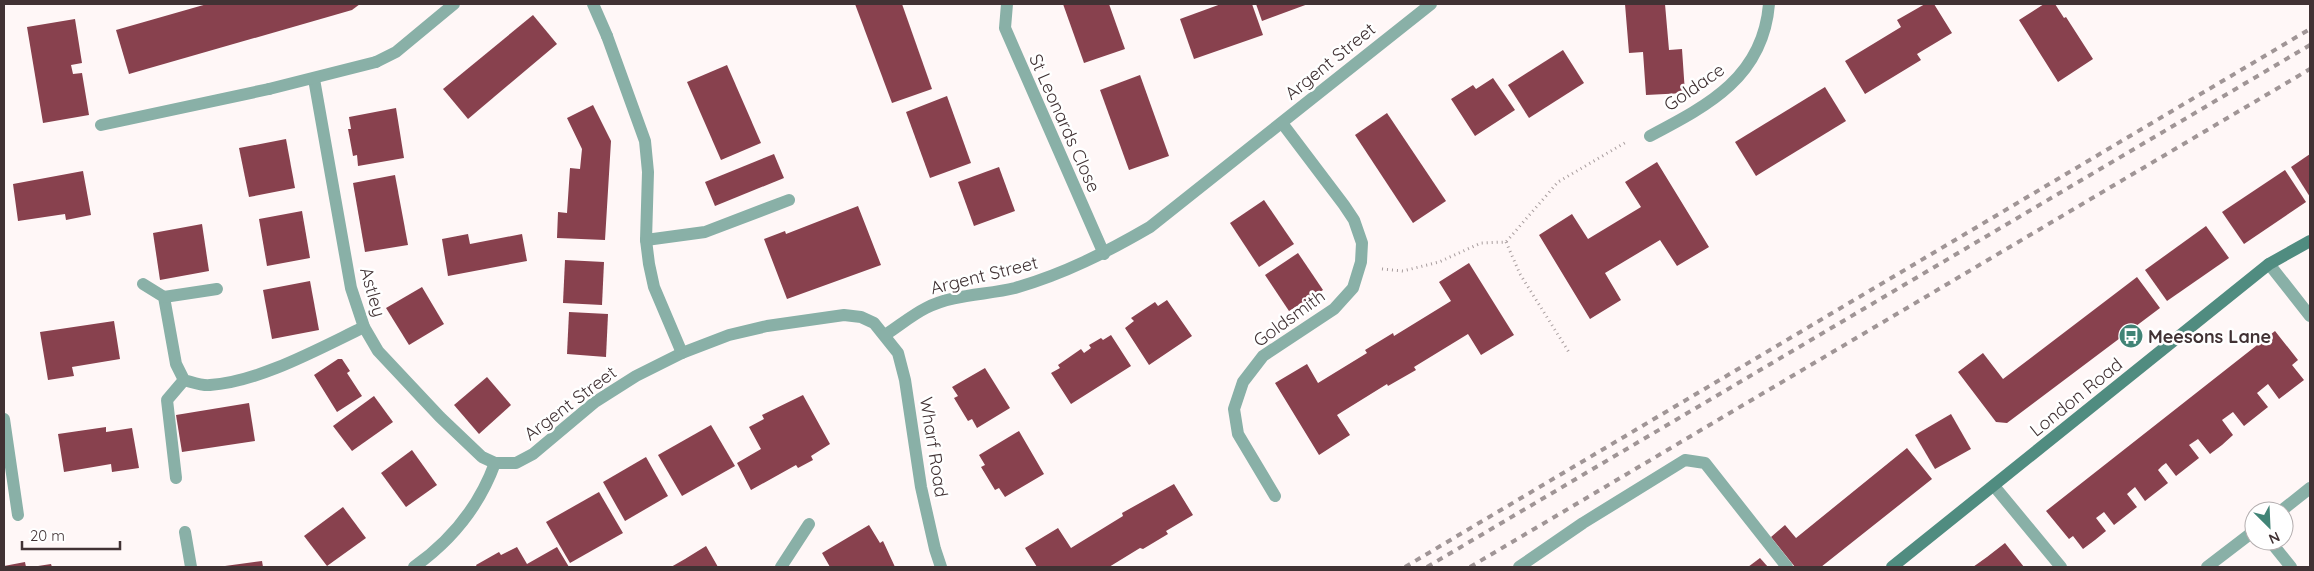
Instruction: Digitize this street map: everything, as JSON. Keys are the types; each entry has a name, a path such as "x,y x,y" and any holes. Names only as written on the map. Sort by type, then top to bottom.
{"street":[{"path":"101,125 314,79 376,62 396,52 454,4"},
{"path":"593,4 607,36 645,141 648,172 646,240 654,287 682,354"},
{"name":"St Leonards Close","path":"1007,4 1005,28 1104,254"},
{"name":"Argent Street","path":"496,463 516,463 533,454 595,402 636,376 682,354 729,336 758,328 844,315 861,317 874,322 885,335 927,307 956,299 1014,288 1066,271 1104,254 1150,227 1431,4"},
{"name":"Goldace","path":"1650,136 1696,112 1722,93 1745,72 1759,48 1769,4"},
{"name":"Astley","path":"314,79 351,288 364,326 378,351 440,417 482,457 496,463"},
{"name":"Goldsmith","path":"1275,496 1238,434 1234,409 1243,382 1263,356 1334,309 1353,288 1361,262 1362,243 1354,220 1282,123"},
{"path":"646,240 704,232 790,200"},
{"name":"London Road","path":"1892,567 2268,264 2310,241"},
{"path":"2268,264 2310,316"},
{"path":"143,284 164,297 217,289"},
{"path":"164,297 176,364 184,380"},
{"path":"184,380 209,385 237,380 289,363 364,326"},
{"name":"Wharf Road","path":"885,335 898,353 905,380 921,487 941,567"},
{"path":"176,478 167,400 184,380"},
{"path":"4,419 8,480 18,515"},
{"path":"1519,567 1583,523 1685,460 1705,463 1787,567"},
{"path":"414,567 457,529 477,504 496,463"},
{"path":"1994,486 2061,567"},
{"path":"2294,501 2310,488"},
{"path":"781,567 809,524"},
{"path":"185,532 191,567"},
{"path":"2207,567 2244,539"},
{"path":"2278,551 2290,567"}],"path":[{"path":"1361,262 1379,269 1403,271 1439,262 1481,243 1506,242 1558,182 1626,142 1650,136"},
{"path":"1506,242 1520,274 1570,354"}],"building":[{"path":"207,4 360,4 352,10 129,74 116,30"},
{"path":"855,4 902,4 932,89 892,103"},
{"path":"1063,4 1109,4 1125,49 1084,63"},
{"path":"1221,4 1252,4 1263,35 1194,59 1180,19"},
{"path":"1256,4 1308,4 1262,21"},
{"path":"1625,4 1665,4 1669,50 1682,49 1685,93 1646,95 1643,52 1629,53"},
{"path":"1925,4 1934,4 1952,33 1917,54 1921,60 1865,94 1845,61 1901,27 1897,20"},
{"path":"2044,4 2055,4 2064,18 2066,17 2093,59 2058,82 2019,20"},
{"path":"533,15 557,44 468,119 443,89"},
{"path":"75,19 82,63 71,65 73,74 82,73 89,115 43,123 27,27"},
{"path":"1563,50 1584,83 1529,118 1508,85"},
{"path":"727,65 761,143 721,160 687,82"},
{"path":"1140,75 1169,156 1129,170 1100,90"},
{"path":"1493,78 1515,110 1475,136 1451,99 1473,85 1476,89"},
{"path":"1825,87 1846,121 1756,176 1735,142"},
{"path":"947,96 971,163 930,178 906,112"},
{"path":"593,105 611,141 605,240 557,238 558,212 567,213 570,168 580,169 582,149 567,118"},
{"path":"396,108 404,158 358,166 357,155 353,156 348,129 351,129 349,117"},
{"path":"1387,113 1446,201 1413,223 1355,135"},
{"path":"286,139 295,188 249,197 239,148"},
{"path":"774,154 784,178 715,206 705,182"},
{"path":"2310,154 2310,197 2291,167"},
{"path":"1657,162 1709,247 1677,266 1660,240 1605,273 1621,300 1590,319 1539,235 1572,214 1588,239 1641,207 1625,182"},
{"path":"999,167 1015,211 974,226 958,182"},
{"path":"2285,170 2306,202 2244,244 2222,212"},
{"path":"83,171 91,215 66,220 65,214 18,221 13,184"},
{"path":"395,175 408,245 365,252 353,183"},
{"path":"1264,200 1294,244 1259,267 1230,223"},
{"path":"858,206 881,265 787,299 764,239 785,231 786,234"},
{"path":"302,211 310,258 267,266 259,219"},
{"path":"202,224 209,271 160,280 153,233"},
{"path":"2206,226 2229,258 2167,301 2145,270"},
{"path":"468,234 470,244 522,234 527,261 448,276 442,239"},
{"path":"1298,253 1323,290 1289,311 1265,275"},
{"path":"565,260 604,262 602,305 563,303"},
{"path":"1469,263 1514,335 1481,355 1468,334 1414,367 1416,370 1388,386 1387,384 1337,415 1350,435 1319,455 1275,383 1307,364 1318,383 1367,353 1365,350 1393,333 1394,336 1451,301 1439,282"},
{"path":"2137,277 2160,308 2007,423 1996,422 1958,372 1983,353 2003,379"},
{"path":"310,281 319,330 272,339 263,290"},
{"path":"422,287 444,324 409,345 386,308"},
{"path":"1167,300 1192,336 1149,365 1125,328 1134,321 1131,318 1155,302 1158,306"},
{"path":"569,312 608,314 606,357 567,354"},
{"path":"114,321 120,359 72,367 74,376 48,380 40,332"},
{"path":"2275,331 2298,360 2292,365 2304,380 2279,399 2268,384 2257,393 2268,407 2244,426 2233,412 2222,420 2233,435 2222,445 2210,454 2198,439 2189,445 2199,458 2176,476 2166,463 2162,466 2158,470 2168,483 2145,501 2135,487 2127,494 2137,507 2114,525 2104,512 2096,518 2106,531 2095,540 2083,549 2073,536 2069,539 2046,511"},
{"path":"1111,335 1131,366 1071,404 1051,373 1060,368 1058,365 1081,349 1084,353 1091,348 1089,345"},
{"path":"338,359 342,359 350,371 347,373 362,396 337,412 314,375"},
{"path":"985,368 1010,408 977,428 972,419 968,421 954,398 958,396 952,387"},
{"path":"487,377 511,405 479,434 454,405"},
{"path":"803,395 830,444 811,456 813,460 798,468 796,465 751,490 737,463 761,449 749,427 764,419 762,415"},
{"path":"374,396 393,422 352,451 333,426"},
{"path":"249,403 255,441 182,452 176,415"},
{"path":"1951,414 1971,449 1935,469 1915,435"},
{"path":"711,425 735,466 682,496 658,455"},
{"path":"106,427 106,432 132,428 139,468 112,472 111,464 64,472 58,434"},
{"path":"1019,431 1044,474 1005,497 999,488 995,490 981,467 985,465 979,455"},
{"path":"1907,448 1932,479 1821,567 1795,567 1771,537 1785,525 1796,538"},
{"path":"412,450 437,485 406,507 381,473"},
{"path":"646,457 668,496 625,521 603,482"},
{"path":"1174,484 1193,515 1166,531 1168,534 1109,567 1037,567 1025,548 1058,528 1071,548 1123,516 1122,513"},
{"path":"599,492 623,533 570,563 546,522"},
{"path":"343,507 366,538 327,566 304,536"},
{"path":"869,525 880,543 883,541 895,567 830,567 822,553"},
{"path":"2005,543 2024,567 1973,567 1987,557"},
{"path":"706,546 718,567 671,567 685,559"},
{"path":"517,547 527,564 557,547 569,567 477,567 476,565 499,552 501,555"},
{"path":"1760,558 1768,567 1748,567"},
{"path":"262,561 263,567 225,567 225,566"},
{"path":"25,562 26,567 4,567 4,566"},
{"path":"51,564 52,567 38,567 38,566"}],"railway":[{"path":"1405,567 2310,29"},
{"path":"1427,567 2310,45"},
{"path":"1470,567 2310,69"}],"place":[{"name":"Meesons Lane","path":"2131,336"}]}
